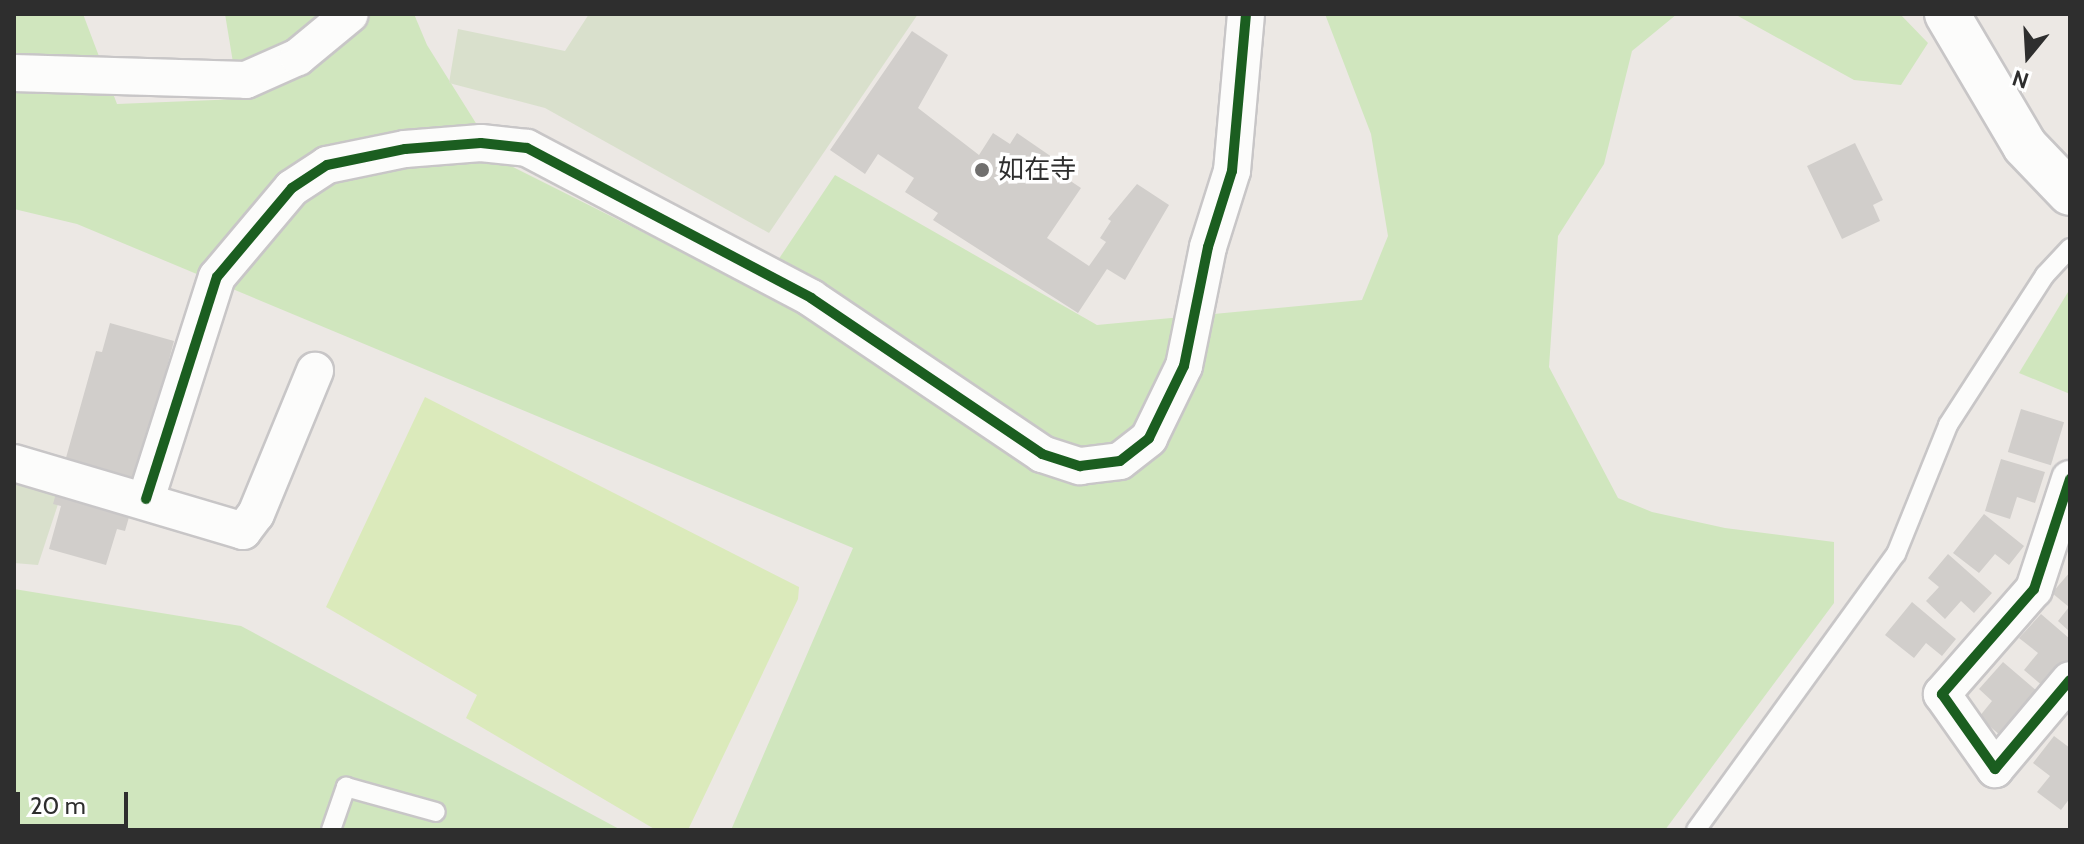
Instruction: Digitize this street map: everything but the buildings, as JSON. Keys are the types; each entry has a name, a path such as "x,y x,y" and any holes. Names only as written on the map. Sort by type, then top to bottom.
{"street":[{"path":"14,73 246,80 298,57 350,14"},
{"path":"146,499 217,277 292,188 327,165 405,149 481,143 527,148 811,298 1042,454 1080,466 1120,461 1149,438 1184,366 1208,247 1232,171 1246,14"},
{"path":"1947,14 2025,146 2070,193"},
{"path":"14,463 146,499 243,531 256,514 315,371"},
{"path":"2070,479 2034,589 1942,694 1995,769 2070,680"}],"lane":[{"path":"1696,830 1896,554 1948,425 2045,275 2070,248"},
{"path":"331,830 346,787 436,812"}],"green space":[{"path":"14,14 83,14 117,104 239,99 225,14 414,14 427,45 499,160 758,290 835,175 1097,325 1362,300 1388,236 1371,134 1325,14 1677,14 1632,51 1604,164 1558,236 1549,367 1618,498 1652,512 1725,528 1834,542 1834,603 1665,830 731,830 853,548 77,224 14,209"},
{"path":"589,14 918,14 769,233 545,108 449,83 458,29 565,51"},
{"path":"1719,14 1900,14 1928,43 1901,85 1854,80 1738,16"},
{"path":"2070,293 2070,394 2019,373"},
{"path":"425,397 799,587 798,599 688,830 656,830 466,718 477,695 326,607"},
{"path":"14,483 61,495 38,565 14,563"},
{"path":"14,589 241,626 621,830 14,830"}],"cycle path":[{"path":"146,499 217,277 292,188 327,165 405,149 481,143 527,148 811,298 1042,454 1080,466 1120,461 1149,438 1184,366 1208,247 1232,171 1246,14"},
{"path":"2070,479 2034,589 1942,694 1995,769 2070,680"}],"place":[{"name":"如在寺","path":"982,170"}]}
